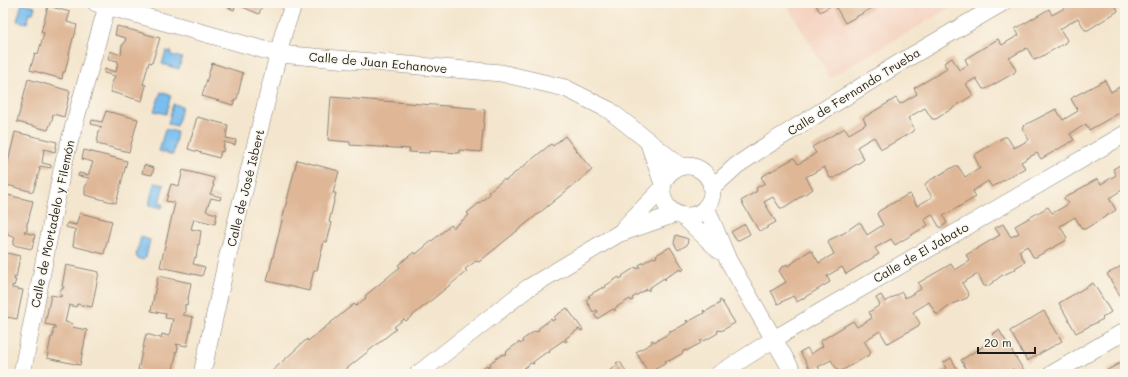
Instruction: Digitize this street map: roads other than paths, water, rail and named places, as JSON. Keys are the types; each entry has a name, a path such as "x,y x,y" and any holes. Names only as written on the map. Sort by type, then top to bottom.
{"street":[{"name":"Calle de José Isbert","path":"202,374 228,259 284,31 294,3"},
{"name":"Calle de Fernando Trueba","path":"712,188 736,166 758,151 900,62 1002,3"},
{"name":"Calle de Juan Echanove","path":"102,5 279,54 501,73 565,88 609,110 681,167"},
{"name":"Calle de Mortadelo y Filemón","path":"22,374 63,165 102,5"},
{"name":"Calle de El Jabato","path":"718,374 774,339 1125,134"},
{"path":"648,141 662,187 665,204 706,237 728,260"},
{"path":"418,374 528,288 618,234 679,215 700,213 710,202 712,188 704,173 697,168 689,166 673,170 666,176 662,187 618,234"},
{"path":"706,208 728,260 794,374"},
{"path":"1052,374 1125,331"}],"water":[{"path":"22,3 35,7 33,13 29,13 27,23 17,21"},
{"path":"166,51 172,52 171,55 182,58 179,69 162,64"},
{"path":"161,92 171,95 166,114 154,111"},
{"path":"173,104 182,106 177,126 168,124"},
{"path":"165,129 177,132 173,155 159,151"},
{"path":"154,183 164,185 159,203 163,204 162,208 149,205"},
{"path":"141,237 150,240 146,257 143,260 137,258 136,255"}]}
